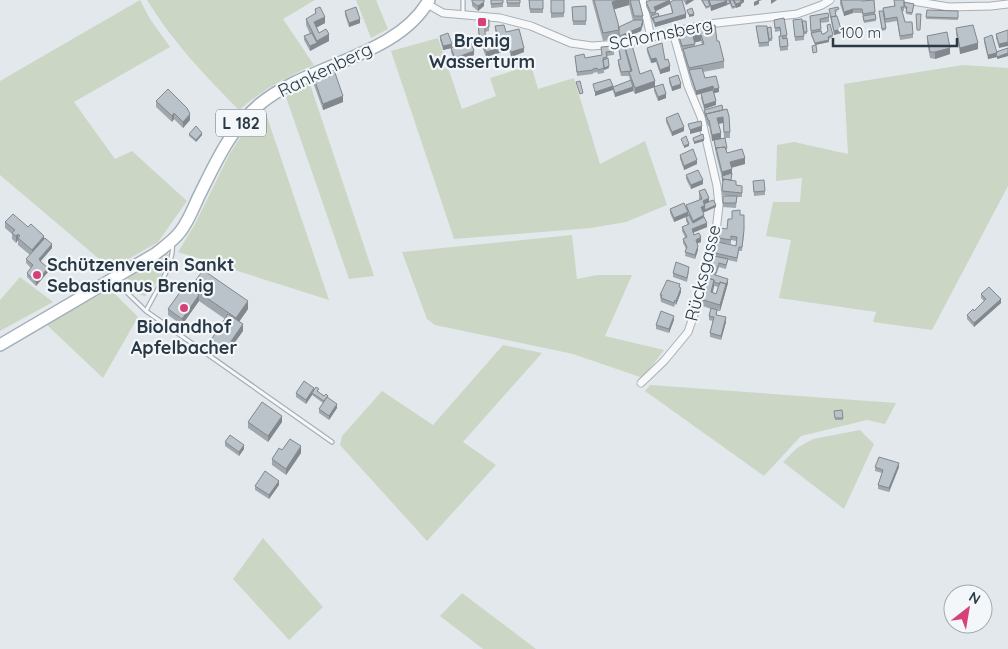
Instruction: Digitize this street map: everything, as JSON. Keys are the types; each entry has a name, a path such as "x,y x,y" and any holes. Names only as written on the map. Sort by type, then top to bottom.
{"main road":[{"name":"Rankenberg","path":"113,278 155,254 171,242 190,214 232,133 261,103 282,89 388,40 413,21 428,2"},
{"name":"L 182","path":"0,345 113,278"}],"street":[{"path":"640,0 643,2 651,37"},
{"name":"Schornsberg","path":"428,2 444,13 500,18 531,26 571,43 592,46 622,44 708,24 796,14 822,5 830,0"},
{"path":"906,0 949,7 1008,4"},
{"name":"Rücksgasse","path":"641,383 664,361 688,332 715,240 719,205 717,186 701,117 688,86 673,32"}],"lane":[{"path":"463,0 463,15"},
{"path":"146,311 172,258 173,249 171,242"},
{"path":"113,278 146,311 332,442"}],"green space":[{"path":"140,0 150,19 170,47 74,102 115,159 132,151 187,201 158,242 111,269 0,175 0,81"},
{"path":"147,0 315,0 283,19 314,65 275,84 239,110 190,58 167,30"},
{"path":"356,0 376,0 388,29 371,38"},
{"path":"438,38 462,109 496,96 490,78 531,65 538,89 574,78 600,164 645,141 667,205 626,222 591,228 454,239 391,51"},
{"path":"963,65 1008,68 1008,186 932,330 873,322 876,312 779,298 791,240 766,236 773,202 800,202 802,178 776,181 777,145 794,142 848,154 844,84"},
{"path":"309,81 374,276 349,279 286,97"},
{"path":"265,111 329,300 178,252 195,224 230,153 248,126"},
{"path":"572,235 577,279 597,275 632,275 605,336 664,350 643,378 573,354 435,325 427,319 402,252"},
{"path":"165,252 169,254 157,282 145,296 140,295 128,284 128,278"},
{"path":"20,277 53,302 0,331 0,300"},
{"path":"110,289 138,317 103,378 47,325"},
{"path":"503,345 542,353 463,442 496,465 427,541 340,445 342,436 382,391 433,425"},
{"path":"650,385 896,403 885,424 867,420 801,436 764,476 645,391"},
{"path":"860,430 874,444 844,509 783,462 797,448 813,439"},
{"path":"263,538 323,607 289,640 233,579"},
{"path":"462,593 536,649 483,649 440,616"}],"building":[{"path":"472,0 484,0 484,2 478,6"},
{"path":"491,0 503,0 503,3 491,4"},
{"path":"507,0 520,0 520,3 507,3"},
{"path":"529,0 543,0 543,9 530,9"},
{"path":"551,0 564,0 564,13 551,13"},
{"path":"594,0 618,0 612,2 619,30 603,33"},
{"path":"630,0 639,0 643,16 634,16"},
{"path":"651,0 670,0 654,7 656,12 651,13 646,2"},
{"path":"682,0 686,14 655,23 653,18 673,13 670,2"},
{"path":"702,0 708,0 710,6 706,7"},
{"path":"709,0 726,0 727,1 711,6"},
{"path":"730,0 733,0 736,6 732,7"},
{"path":"734,0 741,0 741,2 736,4"},
{"path":"841,0 874,0 875,12 863,14 862,9 853,9 844,12"},
{"path":"894,0 904,0 904,7 901,7 905,22 912,22 913,34 900,36 897,17 885,19 883,8 895,6"},
{"path":"904,2 914,4 912,13 906,12 907,7 905,7"},
{"path":"586,6 586,21 573,21 572,7"},
{"path":"320,7 325,17 314,22 319,33 326,29 329,34 317,41 306,19 316,13 315,9"},
{"path":"356,7 360,19 349,23 345,11"},
{"path":"838,7 839,9 835,10 836,16 831,17 829,9"},
{"path":"692,8 694,14 689,15 687,10"},
{"path":"927,10 958,11 958,18 926,17"},
{"path":"879,11 883,11 886,28 882,29"},
{"path":"658,13 659,16 653,18 653,20 651,16"},
{"path":"828,13 829,17 820,19 821,29 811,31 810,16"},
{"path":"875,14 876,19 864,21 863,16"},
{"path":"916,14 921,14 920,30 917,30"},
{"path":"837,16 841,29 834,31 831,17"},
{"path":"784,18 787,35 782,36 783,39 787,38 788,46 780,47 780,27 775,28 774,20"},
{"path":"802,19 804,36 795,37 793,20"},
{"path":"489,20 489,27 485,27 485,34 489,42 499,41 495,26 504,25 506,32 519,29 524,48 511,52 509,46 486,52 479,34 478,21"},
{"path":"634,20 643,20 641,27 620,36 619,27"},
{"path":"802,21 806,21 807,32 804,32"},
{"path":"830,24 833,35 828,37 829,40 815,43 811,33 821,31 824,34 828,31 827,25"},
{"path":"715,25 717,41 719,41 724,61 689,68 683,49 704,44 701,35 693,36 695,44 682,46 678,33"},
{"path":"973,25 978,43 960,48 956,28"},
{"path":"756,26 767,26 769,42 759,43"},
{"path":"771,27 772,39 769,39 767,28"},
{"path":"878,29 880,34 872,35 872,31"},
{"path":"1008,30 1008,42 999,44 996,34"},
{"path":"947,32 950,48 930,52 927,36"},
{"path":"312,33 317,43 310,46 304,36"},
{"path":"448,33 452,44 443,46 440,36"},
{"path":"992,35 997,53 988,55 984,38"},
{"path":"469,37 474,51 455,58 451,48 462,43 461,40"},
{"path":"662,43 665,60 668,59 670,66 660,70 656,58 651,59 647,48"},
{"path":"624,45 631,71 621,72 618,60 621,59 618,46"},
{"path":"632,45 640,74 651,70 655,81 635,88 629,72 632,71 625,47"},
{"path":"816,45 817,52 813,53 812,46"},
{"path":"613,46 614,51 606,52 607,57 603,58 604,68 577,72 575,56 584,54 585,58 602,55 601,47"},
{"path":"1008,48 1008,53 997,57 996,52"},
{"path":"608,58 609,66 604,68 603,60"},
{"path":"702,68 705,78 716,76 719,88 714,89 713,86 696,91 689,70"},
{"path":"334,70 343,96 323,104 314,79"},
{"path":"678,75 681,84 672,87 669,78"},
{"path":"610,79 613,86 595,92 593,84"},
{"path":"631,80 633,87 615,93 613,87"},
{"path":"580,81 583,93 580,94 576,82"},
{"path":"663,84 666,94 658,97 654,87"},
{"path":"168,89 187,108 190,114 183,122 174,113 172,116 156,101"},
{"path":"713,90 716,101 704,105 701,93"},
{"path":"722,105 723,110 706,114 706,116 704,110"},
{"path":"727,109 730,132 724,132 723,117 717,118 721,133 712,135 706,114"},
{"path":"678,113 684,127 672,132 666,118"},
{"path":"701,121 702,126 690,130 688,124"},
{"path":"196,126 202,133 196,140 189,134"},
{"path":"703,134 704,139 694,142 693,138"},
{"path":"686,136 689,144 684,146 681,139"},
{"path":"725,138 727,148 716,148 716,150 714,140"},
{"path":"725,147 727,153 742,149 745,158 730,162 732,169 722,172 716,148"},
{"path":"693,149 697,160 684,166 680,155"},
{"path":"698,170 703,180 691,185 686,175"},
{"path":"732,173 731,180 723,179 723,181 722,176"},
{"path":"723,179 736,181 736,185 742,186 742,193 722,191"},
{"path":"764,180 765,191 754,192 753,181"},
{"path":"705,189 709,198 703,201 705,206 701,207 704,215 693,221 686,205 702,199 699,191"},
{"path":"723,196 737,196 736,203 723,203"},
{"path":"713,200 716,205 705,210 704,204"},
{"path":"684,203 688,212 674,218 670,209"},
{"path":"740,210 740,215 744,215 744,230 742,247 739,247 737,258 715,253 718,242 736,246 737,237 731,236 731,240 719,238 720,228 727,229 728,219 732,219 732,211"},
{"path":"13,214 28,227 31,224 44,236 32,250 18,238 20,236 18,234 16,236 12,233 15,230 5,222"},
{"path":"689,215 693,223 704,217 707,223 692,229 694,235 699,233 701,237 696,240 698,246 695,255 685,252 687,247 683,239 687,237 682,227 689,224 686,217"},
{"path":"45,238 52,244 39,259 48,268 36,282 27,273 33,265 26,259"},
{"path":"714,256 728,259 726,265 719,263 716,273 710,271"},
{"path":"676,262 689,267 687,278 673,273"},
{"path":"203,270 248,301 236,318 191,287"},
{"path":"709,273 728,279 726,286 726,284 714,282 714,280 708,278"},
{"path":"707,278 714,280 711,292 716,294 720,282 726,284 720,305 700,299"},
{"path":"667,280 680,284 679,287 681,288 674,303 661,298 662,295 660,295"},
{"name":"Biolandhof Apfelbacher","path":"185,285 199,295 182,319 168,309"},
{"path":"989,287 1001,299 974,323 967,315 986,299 981,294"},
{"path":"711,308 717,310 716,315 726,317 721,336 710,333 714,317 709,316"},
{"path":"661,311 674,316 669,329 656,325"},
{"path":"228,314 243,324 225,350 211,340"},
{"path":"304,381 314,388 306,400 296,393"},
{"path":"316,387 319,389 317,391 324,396 326,394 328,396 324,401 312,393"},
{"path":"327,397 337,404 329,416 319,409"},
{"path":"262,402 282,416 268,436 248,422"},
{"path":"842,410 843,418 835,418 834,411"},
{"path":"230,435 244,445 239,452 225,442"},
{"path":"290,439 301,446 286,469 272,459 279,448 282,450"},
{"path":"879,457 899,463 889,488 878,485 883,470 875,467"},
{"path":"265,471 279,481 269,495 255,486"}],"place":[{"name":"Brenig Wasserturm","path":"482,22"},
{"name":"Schützenverein Sankt Sebastianus Brenig","path":"37,275"},
{"name":"Biolandhof Apfelbacher","path":"184,308"}]}
